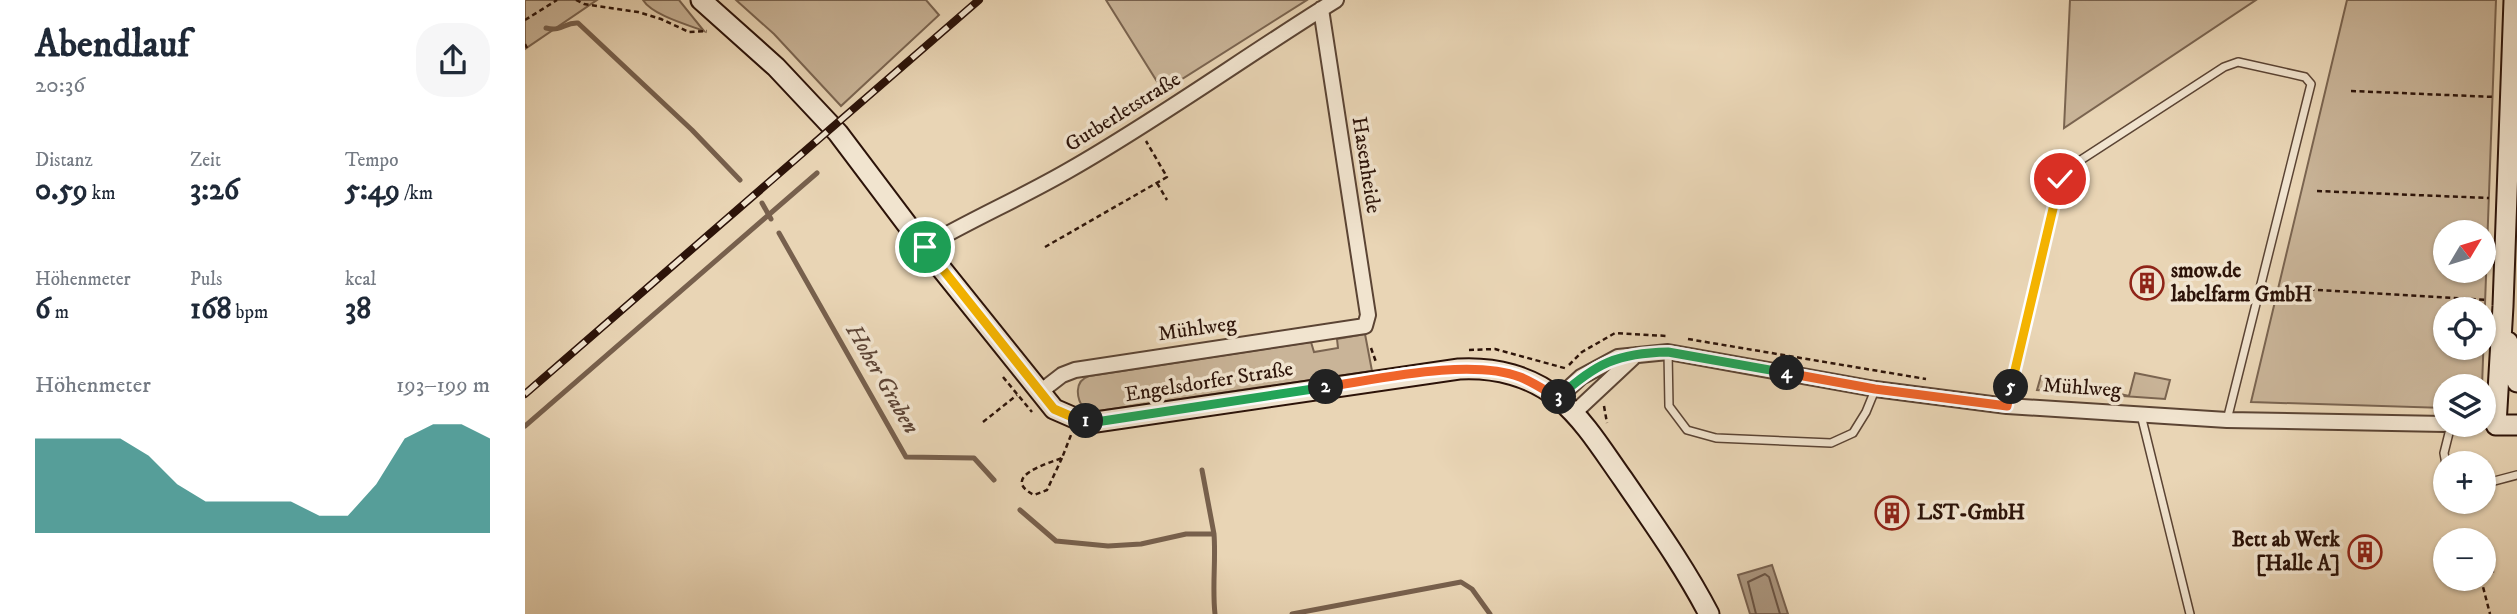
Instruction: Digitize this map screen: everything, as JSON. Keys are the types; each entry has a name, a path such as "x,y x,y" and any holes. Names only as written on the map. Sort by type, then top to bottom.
{"main road":[{"path":"701,0 776,67 838,133 1054,409 1077,419"},
{"path":"2514,0 2496,303 2517,382"},
{"name":"Engelsdorfer Straße","path":"1077,419 1096,422 1383,378 1471,368 1502,371 1521,377 1558,398 1588,429 1691,578 1709,614"},
{"path":"2496,425 2517,425"}],"street":[{"name":"Gutberletstraße","path":"925,247 973,218 1071,169 1115,143 1336,0"},
{"name":"Hasenheide","path":"1321,9 1369,314 1366,327"},
{"name":"Mühlweg","path":"1040,392 1075,370 1366,327"},
{"name":"Mühlweg","path":"1558,398 1581,377 1606,362 1618,357 1668,352 1875,389 2007,406 2227,420 2433,424"},
{"path":"1574,413 1636,355"}],"lane":[{"path":"2007,406 2060,179 2070,167 2224,67 2238,62 2305,77 2311,85 2227,420"},
{"path":"1668,352 1669,406 1686,430 1716,438 1831,443 1853,433 1866,412 1875,389"},
{"path":"2141,415 2190,614"},
{"path":"2496,481 2517,475"}],"path":[{"path":"525,20 557,0"},
{"path":"576,0 584,4 638,12 689,32 712,32"},
{"path":"2351,91 2497,97"},
{"path":"1045,247 1167,177 1144,138"},
{"path":"1157,183 1167,200"},
{"path":"2317,191 2492,198"},
{"path":"2301,289 2433,298"},
{"path":"1567,368 1582,352 1615,333 1668,336"},
{"path":"1682,338 1936,380"},
{"path":"1371,348 1376,362"},
{"path":"983,422 1017,394"},
{"path":"1062,458 1030,471 1022,484 1025,489 1034,495 1047,490 1062,458 1077,419"},
{"path":"2484,591 2490,614"}],"shaded area":[{"path":"525,0 597,0 525,49"},
{"path":"643,0 679,0 704,31 662,15"},
{"path":"736,0 926,0 939,15 841,106 774,34"},
{"path":"1106,0 1307,0 1163,91"},
{"path":"2070,0 2256,0 2064,128"},
{"path":"2347,0 2496,0 2488,220 2433,220 2433,284 2486,284 2485,297 2433,297 2433,360 2483,360 2482,374 2433,374 2433,408 2251,402"},
{"path":"1365,334 1372,371 1098,411 1084,409 1079,400 1079,386 1084,378 1089,376 1311,342 1314,352 1338,348 1337,339"},
{"path":"2135,373 2170,380 2165,399 2037,390 2041,376 2129,396"}],"water":[{"path":"1772,565 1788,614 1750,614 1738,575"}],"waterway":[{"name":"Hoher Graben","path":"546,28 556,29 578,23 692,130 740,180"},
{"path":"525,426 817,173"},
{"path":"762,203 771,219"},
{"name":"Hoher Graben","path":"779,233 906,457 974,458 994,480"},
{"path":"1202,470 1214,534"},
{"name":"Hoher Graben","path":"1020,510 1056,541 1108,546 1141,544 1186,534 1214,534 1215,614"},
{"name":"Hoher Graben","path":"1292,614 1461,582 1472,589 1490,614"}],"railway":[{"path":"525,394 979,0"}],"place":[{"name":"smow.de labelfarm GmbH","path":"2147,283"},
{"name":"LST-GmbH","path":"1892,513"},
{"name":"Bett ab Werk [Halle A]","path":"2365,552"}],"route":[{"path":"925,247 1054,409 1077,419 1096,422 1383,378 1471,368 1502,371 1521,377 1558,398 1581,377 1606,362 1618,357 1655,352 1668,352 1875,389 2007,406 2060,179"}]}
